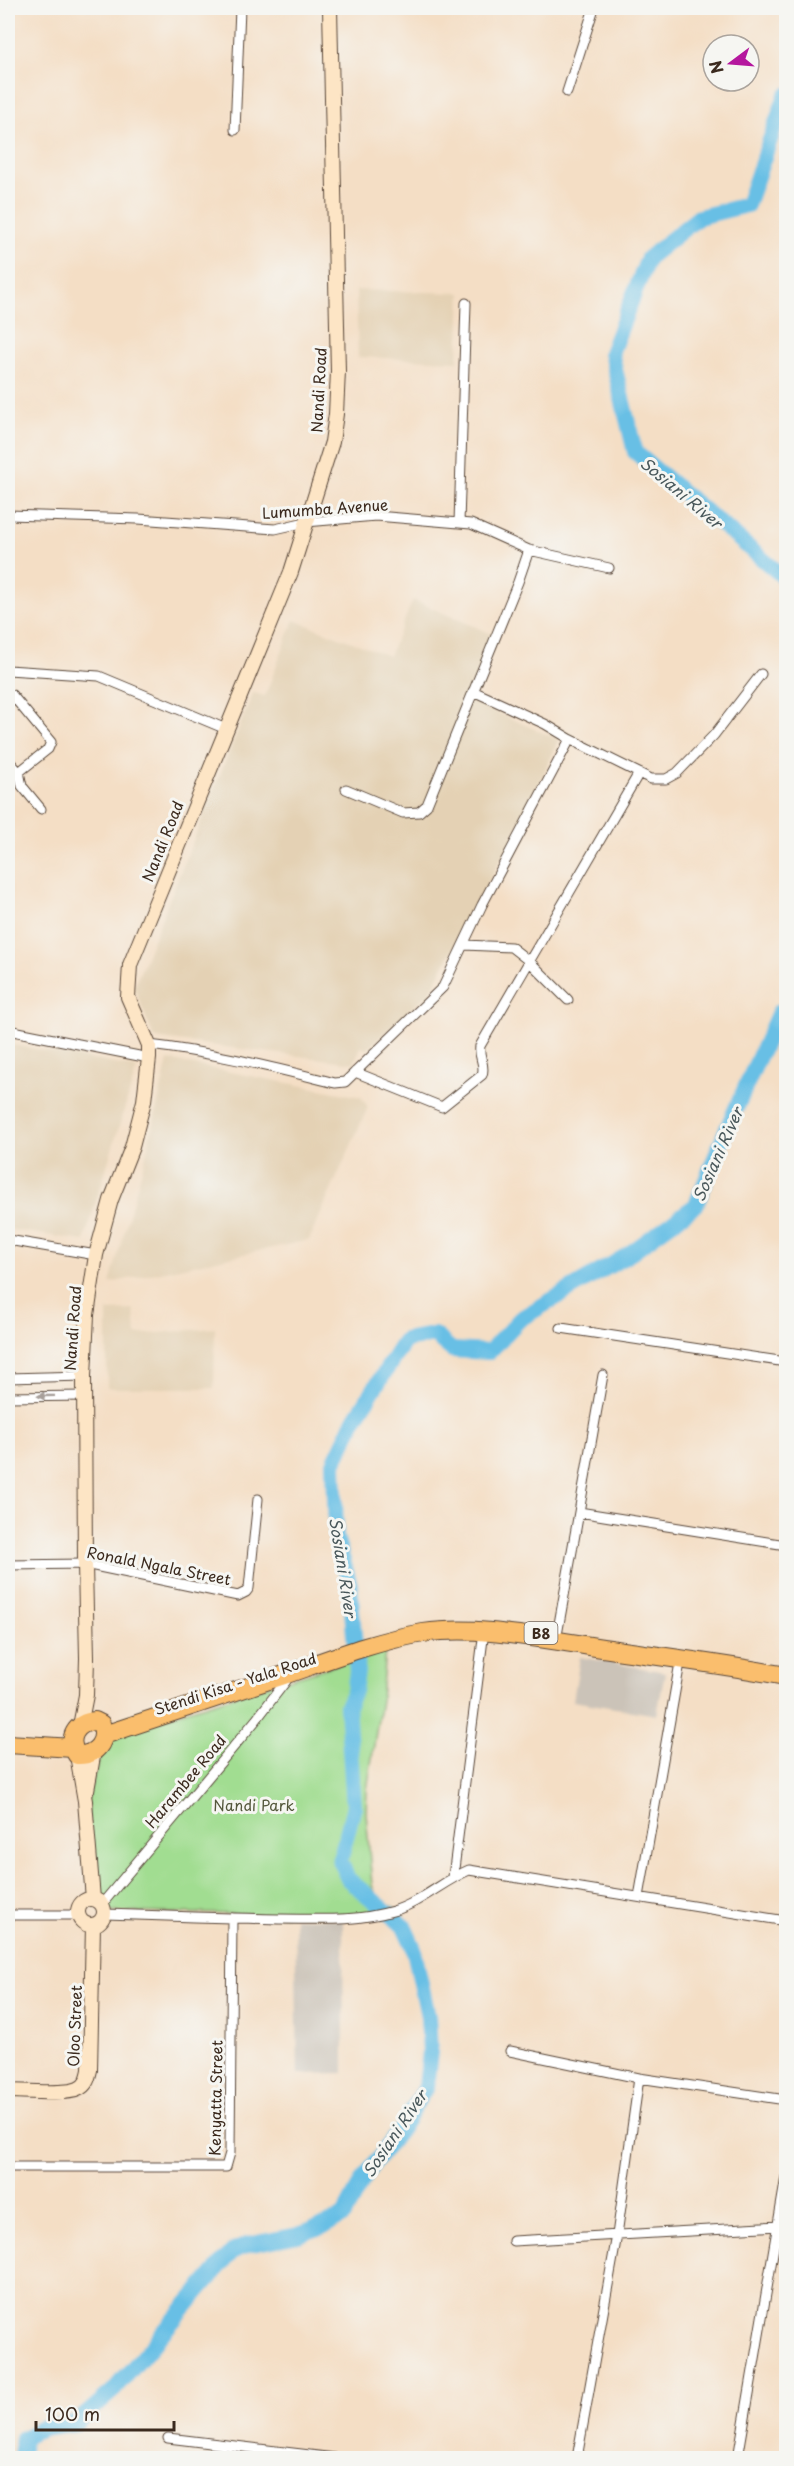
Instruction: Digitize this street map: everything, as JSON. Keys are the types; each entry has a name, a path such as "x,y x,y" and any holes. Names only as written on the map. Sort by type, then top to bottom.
{"highway":[{"name":"B8","path":"369,1643 416,1630 472,1625 557,1635 681,1657"},
{"name":"Stendi Kisa - Yala Road","path":"8,1744 87,1737 260,1673 369,1643 424,1633 484,1631 681,1657 786,1676"},
{"name":"B8","path":"87,1737 285,1674 340,1652"}],"street":[{"path":"235,129 240,8"},
{"name":"Nandi Road","path":"99,1906 85,1801 87,1658 84,1376 87,1315 96,1255 111,1200 132,1147 144,1101 149,1052 128,997 130,965 291,572 332,442 336,414 337,309 330,8"},
{"path":"567,92 594,8"},
{"path":"459,523 466,303"},
{"name":"Lumumba Avenue","path":"8,515 138,519 275,529 306,522 376,516 459,523 479,526 529,550 609,568"},
{"path":"346,789 403,813 419,812 426,805 529,550"},
{"path":"8,670 99,676 226,729"},
{"path":"473,692 545,724 570,739 660,781 677,774 714,735 761,674"},
{"path":"12,695 51,742 48,748 19,772"},
{"path":"8,1030 149,1052 180,1049 335,1083 345,1082 439,992 482,905 570,739"},
{"path":"8,760 19,772 22,786 41,808"},
{"path":"355,1072 436,1107 449,1103 482,1075 483,1066 478,1054 480,1046 639,773"},
{"path":"464,945 511,947 529,961 568,1000"},
{"path":"8,1240 96,1255"},
{"path":"561,1328 786,1362"},
{"path":"557,1635 603,1375"},
{"path":"8,1378 84,1376"},
{"path":"8,1397 85,1396"},
{"name":"Ronald Ngala Street","path":"8,1565 85,1564 234,1595 243,1594 249,1588 258,1499"},
{"path":"579,1512 786,1545"},
{"path":"453,1877 484,1631"},
{"path":"639,1897 681,1657"},
{"name":"Harambee Road","path":"99,1906 256,1720 286,1681 285,1674"},
{"path":"99,1906 100,1921 93,1925 83,1922 79,1915 81,1903 232,1918 344,1920 367,1918 396,1910 469,1870 786,1921"},
{"path":"8,1916 79,1915"},
{"name":"Kenyatta Street","path":"8,2167 226,2167 230,2153 232,1918"},
{"name":"Oloo Street","path":"8,2091 71,2091 84,2085 88,2079 93,1925"},
{"path":"510,2051 639,2078 786,2100"},
{"path":"577,2458 617,2235 639,2078"},
{"path":"738,2458 783,2227 786,2176"},
{"path":"513,2241 783,2227"},
{"path":"168,2438 335,2458"}],"shaded area":[{"path":"356,290 461,293 458,361 358,357"},
{"path":"413,600 499,637 469,700 559,740 528,809 430,992 367,1049 361,1047 354,1063 154,1038 134,987 253,693 265,696 294,620 389,656"},
{"path":"8,1044 137,1068 84,1241 8,1229"},
{"path":"168,1060 361,1097 368,1107 309,1240 110,1283 146,1155"},
{"path":"134,1310 136,1335 215,1328 214,1388 107,1388 107,1311"},
{"path":"580,1657 665,1672 657,1715 573,1701"},
{"path":"295,1918 343,1919 344,2073 298,2074"}],"green space":[{"name":"Nandi Park","path":"385,1650 381,1700 367,1790 366,1813 372,1885 377,1897 395,1908 367,1916 106,1912 105,1906 93,1897 87,1800 106,1735"}],"waterway":[{"name":"Sosiani River","path":"786,95 747,205 699,217 648,258 611,353 635,452 786,579"},
{"name":"Sosiani River","path":"21,2458 23,2438 42,2428 76,2423 114,2390 232,2252 247,2245 298,2235 327,2225 344,2215 363,2179 402,2127 426,2087 430,2052 428,2016 413,1946 404,1926 348,1879 340,1861 354,1806 347,1706 354,1691 357,1672 350,1585 336,1537 334,1463 354,1421 405,1340 434,1335 452,1350 489,1352 520,1319 626,1256 696,1205 725,1133 779,1012 786,1014"}]}
